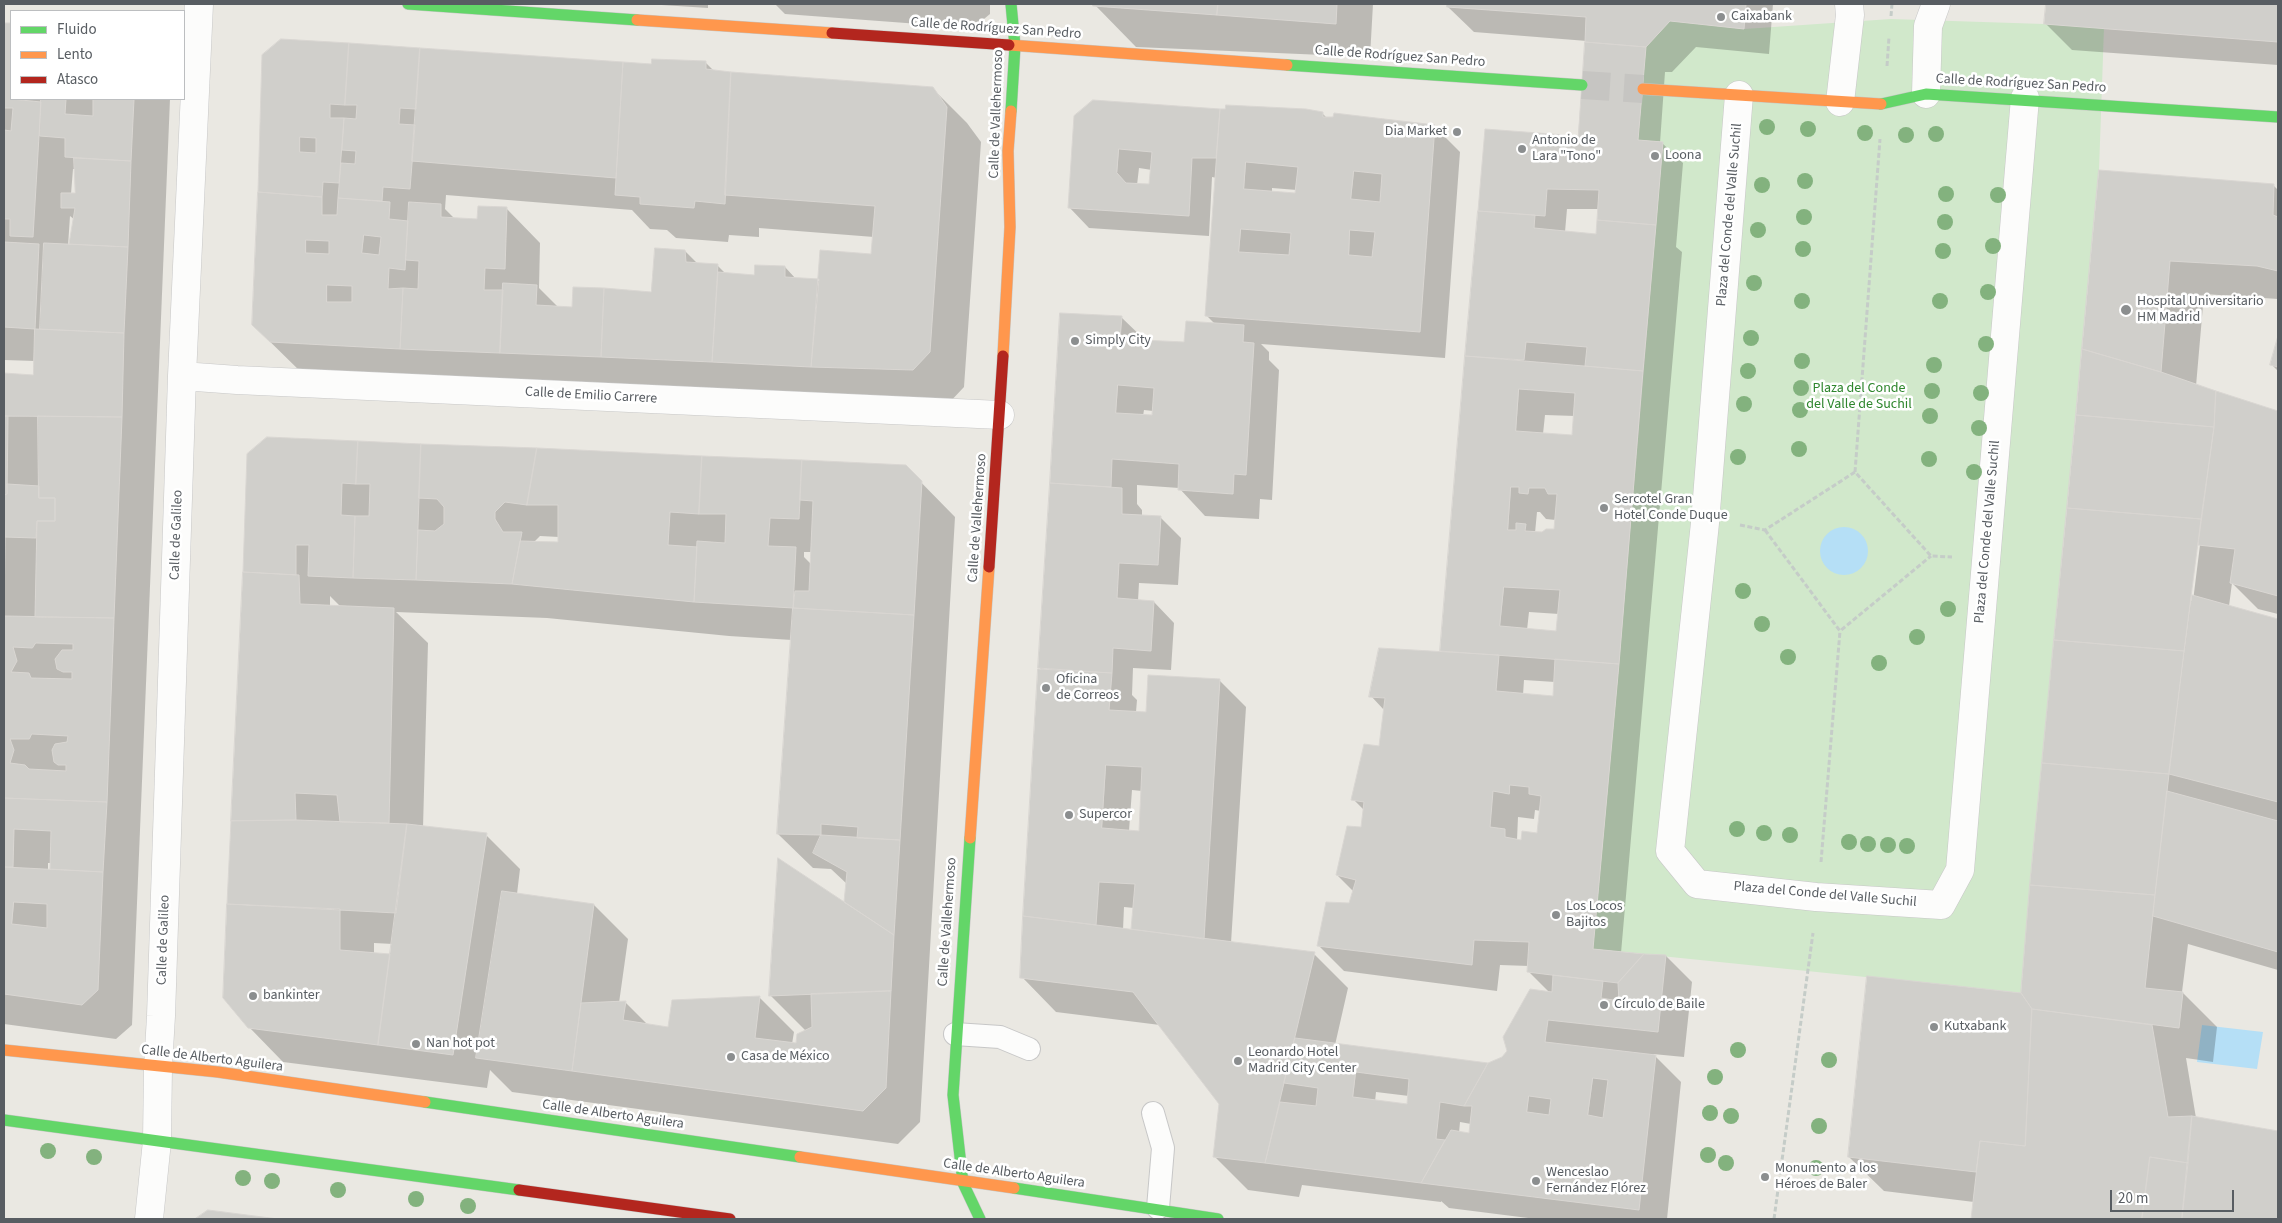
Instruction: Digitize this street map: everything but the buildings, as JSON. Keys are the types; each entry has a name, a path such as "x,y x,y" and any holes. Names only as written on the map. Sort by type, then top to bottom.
{"street":[{"name":"Calle de Galileo","path":"149,1219 157,1141 182,376 199,4"},
{"name":"Calle de Rodríguez San Pedro","path":"408,4 1582,85"},
{"name":"Calle de Vallehermoso","path":"980,1219 963,1183 953,1095 955,1034 1000,415 1010,227 1008,151 1015,46 1012,4"},
{"path":"1840,102 1850,15 1849,4"},
{"path":"1926,94 1928,26 1936,4"},
{"name":"Calle de Rodríguez San Pedro","path":"1642,89 1883,104 1926,94 2024,98 2278,117"},
{"name":"Plaza del Conde del Valle Suchil","path":"1739,95 1704,523 1670,851 1697,884 1816,897 1941,905 1960,870 2024,98"},
{"name":"Calle de Emilio Carrere","path":"182,376 1000,415"},
{"name":"Calle de Alberto Aguilera","path":"4,1050 218,1072 855,1165 963,1183 1158,1208 1218,1219"},
{"path":"4,1120 730,1219"}],"lane":[{"path":"955,1034 1000,1037 1029,1049"},
{"path":"1153,1113 1163,1148 1158,1208"}],"path":[{"path":"1891,19 1892,4"},
{"path":"1890,29 1855,472 1931,556 1958,558"},
{"path":"1704,523 1738,525 1766,530 1855,472"},
{"path":"1766,530 1840,631 1931,556"}],"green space":[{"name":"Plaza del Conde del Valle de Suchil","path":"1891,19 2104,28 2099,170 2021,993 1593,949 1663,142 1638,140 1646,47 1670,21 1744,29"}],"water":[{"path":"1844,527 1853,529 1861,534 1866,542 1868,551 1866,560 1861,568 1853,573 1844,575 1835,573 1827,568 1822,560 1820,551 1822,542 1827,534 1835,529"},
{"path":"2202,1025 2263,1032 2257,1069 2197,1062"}],"tunnel":[{"path":"1582,85 1643,89"}],"traffic: fast":[{"path":"408,4 637,20"},
{"path":"1011,4 1015,46 1011,111"},
{"path":"1287,65 1582,85"},
{"path":"1881,104 1926,94 2278,117"},
{"path":"970,838 953,1095 963,1183 980,1219"},
{"path":"425,1102 800,1157"},
{"path":"4,1120 519,1190"},
{"path":"1014,1188 1218,1219"}],"traffic: slow":[{"path":"637,20 832,33"},
{"path":"1009,45 1287,65"},
{"path":"1643,89 1881,104"},
{"path":"1003,356 1010,227 1008,151 1011,111"},
{"path":"970,838 989,567"},
{"path":"4,1050 218,1072 425,1102"},
{"path":"800,1157 1014,1188"}],"traffic: jam":[{"path":"832,33 1009,45"},
{"path":"989,567 1003,356"},
{"path":"519,1190 730,1219"}],"place":[{"name":"Caixabank","path":"1721,17"},
{"name":"Dia Market","path":"1457,132"},
{"name":"Antonio de Lara \"Tono\"","path":"1522,149"},
{"name":"Loona","path":"1655,156"},
{"name":"Hospital Universitario HM Madrid","path":"2126,310"},
{"name":"Simply City","path":"1075,341"},
{"name":"Sercotel Gran Hotel Conde Duque","path":"1604,508"},
{"name":"Oficina de Correos","path":"1046,688"},
{"name":"Supercor","path":"1069,815"},
{"name":"Los Locos Bajitos","path":"1556,915"},
{"name":"bankinter","path":"253,996"},
{"name":"Círculo de Baile","path":"1604,1005"},
{"name":"Kutxabank","path":"1934,1027"},
{"name":"Nan hot pot","path":"416,1044"},
{"name":"Casa de México","path":"731,1057"},
{"name":"Leonardo Hotel Madrid City Center","path":"1238,1061"},
{"name":"Monumento a los Héroes de Baler","path":"1765,1177"},
{"name":"Wenceslao Fernández Flórez","path":"1536,1181"}]}
